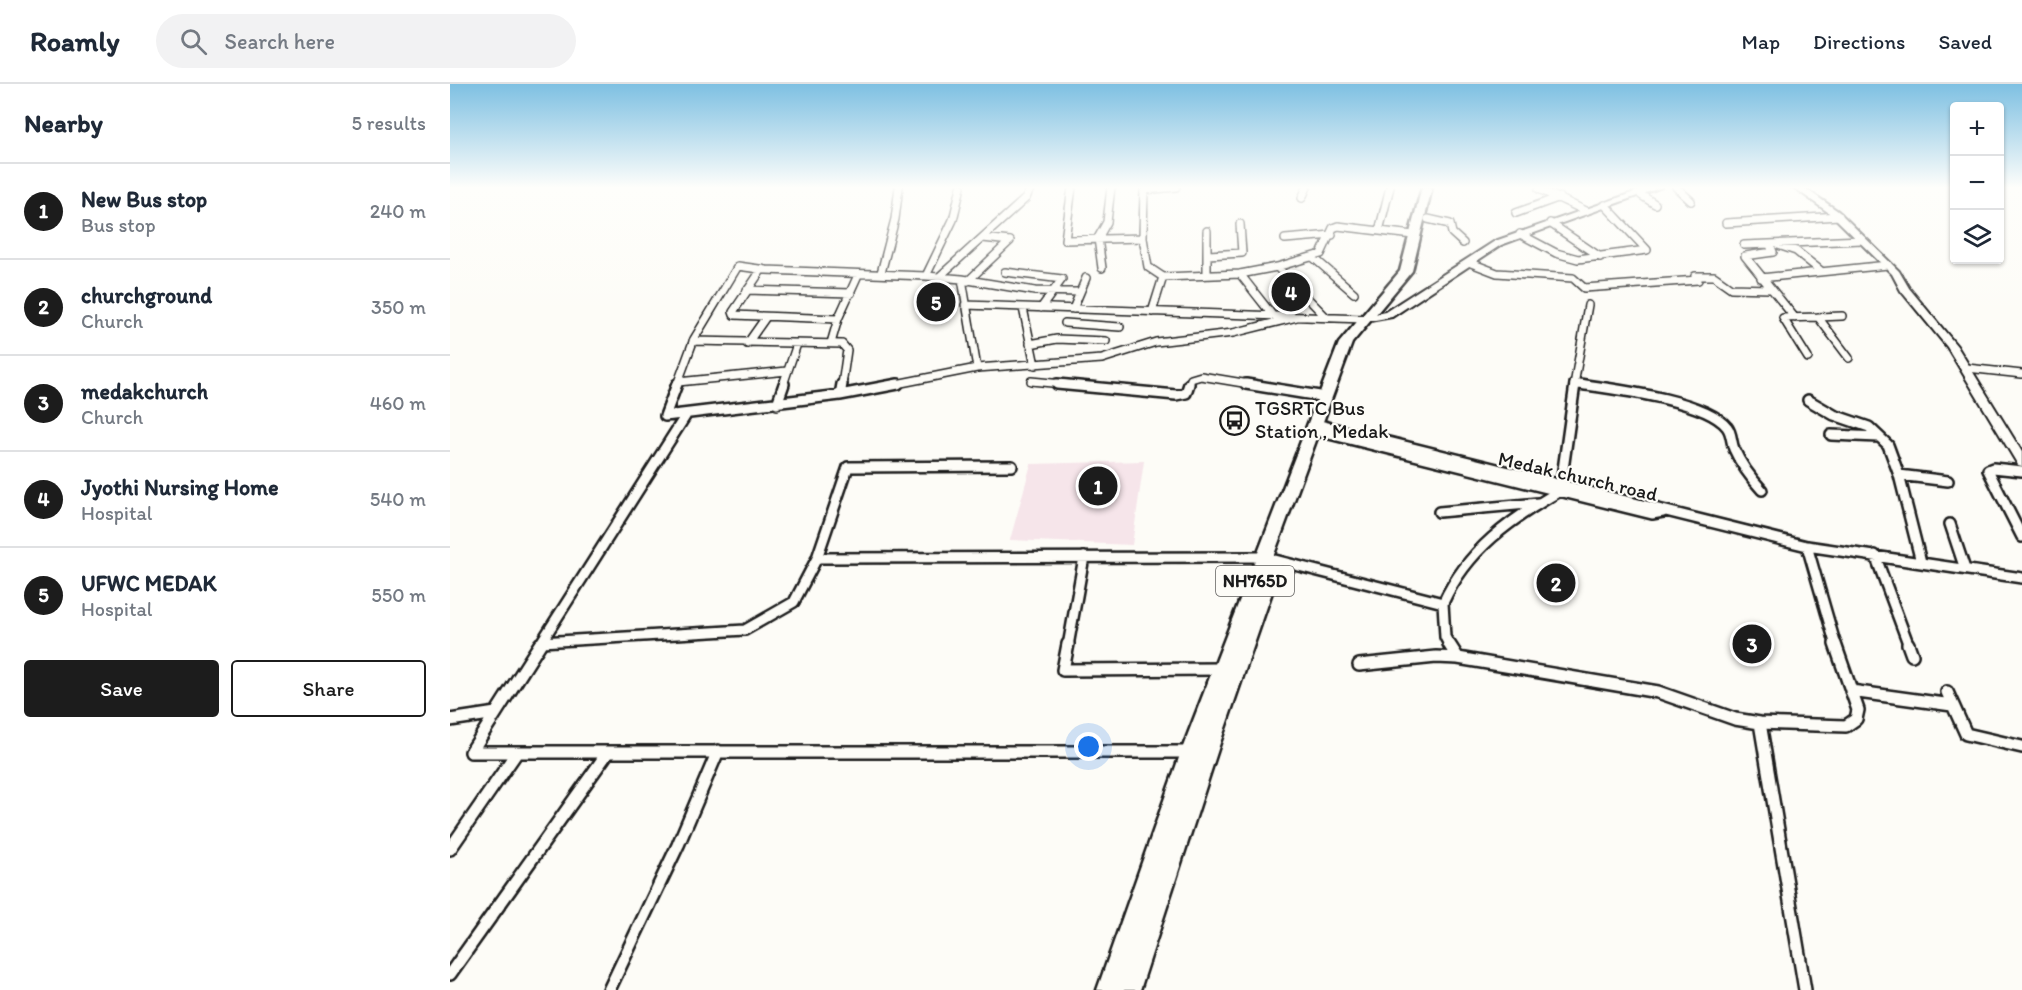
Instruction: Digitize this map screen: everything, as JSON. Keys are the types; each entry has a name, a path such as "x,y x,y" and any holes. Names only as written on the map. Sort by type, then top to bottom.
{"highway":[{"name":"NH765D","path":"1109,990 1191,752 1223,669 1270,558 1354,346 1370,318 1406,270 1415,229"},
{"name":"NH765D","path":"1320,428 1326,397 1346,343 1414,273 1425,229"},
{"name":"NH765D","path":"1128,990 1270,558"}],"street":[{"path":"881,273 893,229"},
{"path":"926,276 949,229"},
{"path":"939,278 992,229"},
{"path":"1066,229 1065,240 1143,238"},
{"path":"1100,229 1095,240 1102,268"},
{"path":"1143,229 1148,267 1163,277 1240,274 1314,258 1325,250 1333,229"},
{"path":"1208,255 1242,252 1240,229"},
{"path":"1365,229 1413,235"},
{"path":"1451,229 1452,233 1463,243"},
{"path":"965,304 1023,308 1370,318 1388,315 1471,263 1498,243 1533,229"},
{"path":"1561,229 1586,244 1600,257"},
{"path":"1626,229 1653,256"},
{"path":"1852,229 1888,265 1917,304 1931,317 1967,368 2022,462"},
{"path":"1206,231 1207,275"},
{"path":"1520,234 1566,257 1600,257 1647,250"},
{"path":"1285,238 1332,235"},
{"path":"977,368 965,304 965,280 1010,241 983,238"},
{"path":"1744,245 1862,240"},
{"path":"1774,244 1796,251 1821,271"},
{"path":"1774,244 1773,252 1746,255 1761,278 1795,318"},
{"path":"1314,258 1354,293"},
{"path":"1471,263 1497,273 1573,278 1584,288 1698,280 1695,276 1710,275 1731,288 1770,289"},
{"path":"1761,278 1888,265"},
{"path":"1080,292 1051,292 926,276 881,273 858,275 738,266 693,341 664,416 840,395 977,368 1112,358 1156,342 1233,333 1297,317"},
{"path":"1277,267 1327,318"},
{"path":"762,269 747,290 734,315 838,319"},
{"path":"1005,272 1062,279 1041,308"},
{"path":"1240,274 1273,316"},
{"path":"831,343 838,319 858,275"},
{"path":"1152,312 1163,277"},
{"path":"1057,339 1086,278"},
{"path":"747,290 851,293"},
{"path":"1458,658 1445,637 1443,603 1450,584 1485,544 1560,487 1565,440 1588,305"},
{"path":"1023,308 1035,365"},
{"path":"747,344 766,316"},
{"path":"1808,358 1782,320 1842,316"},
{"path":"1818,317 1850,358"},
{"path":"1065,323 1120,327"},
{"path":"1030,344 1057,339 1106,340"},
{"path":"693,341 747,344 842,344 847,350 840,395"},
{"path":"777,404 797,344"},
{"path":"1967,368 2022,374"},
{"path":"678,382 787,371"},
{"path":"1031,381 1176,395 1186,393 1195,376 1207,376 1326,397"},
{"path":"1576,383 1661,397 1692,407 1723,423 1729,429 1733,447 1745,472 1762,490"},
{"path":"1808,400 1834,415 1863,424 1892,450 1921,562"},
{"path":"686,415 471,752 1191,752"},
{"name":"Medak church road","path":"1320,428 1560,487 1652,514 1663,512 1807,546 2022,578"},
{"path":"1832,435 1879,437"},
{"path":"541,642 745,630 794,602 817,558 848,467 1012,466"},
{"path":"2022,471 1993,468 1988,470 2022,537"},
{"path":"1899,475 1948,481"},
{"path":"1439,512 1516,503 1538,503"},
{"path":"1950,524 1965,569"},
{"path":"1359,665 1436,657 1458,658 1658,692 1735,719 1760,723 1846,726 1856,719 1858,710 1827,621 1807,546"},
{"path":"1875,555 1912,655"},
{"path":"1084,557 1063,670 1223,669"},
{"path":"817,558 1270,558 1443,603"},
{"path":"1851,691 1952,705"},
{"path":"1947,692 1966,734 2022,747"},
{"path":"450,720 496,713"},
{"path":"1760,723 1805,990"},
{"path":"450,849 517,752"},
{"path":"450,975 608,752"},
{"path":"609,990 678,845 718,752"}],"shaded area":[{"path":"1144,461 1132,545 1010,540 1031,464"}],"place":[{"name":"Jyothi Nursing Home","path":"1291,292"},
{"name":"UFWC MEDAK","path":"936,302"},
{"name":"TGSRTC Bus Station , Medak","path":"1234,420"},
{"name":"New Bus stop","path":"1098,486"},
{"name":"churchground","path":"1556,583"},
{"name":"medakchurch","path":"1752,644"}]}
